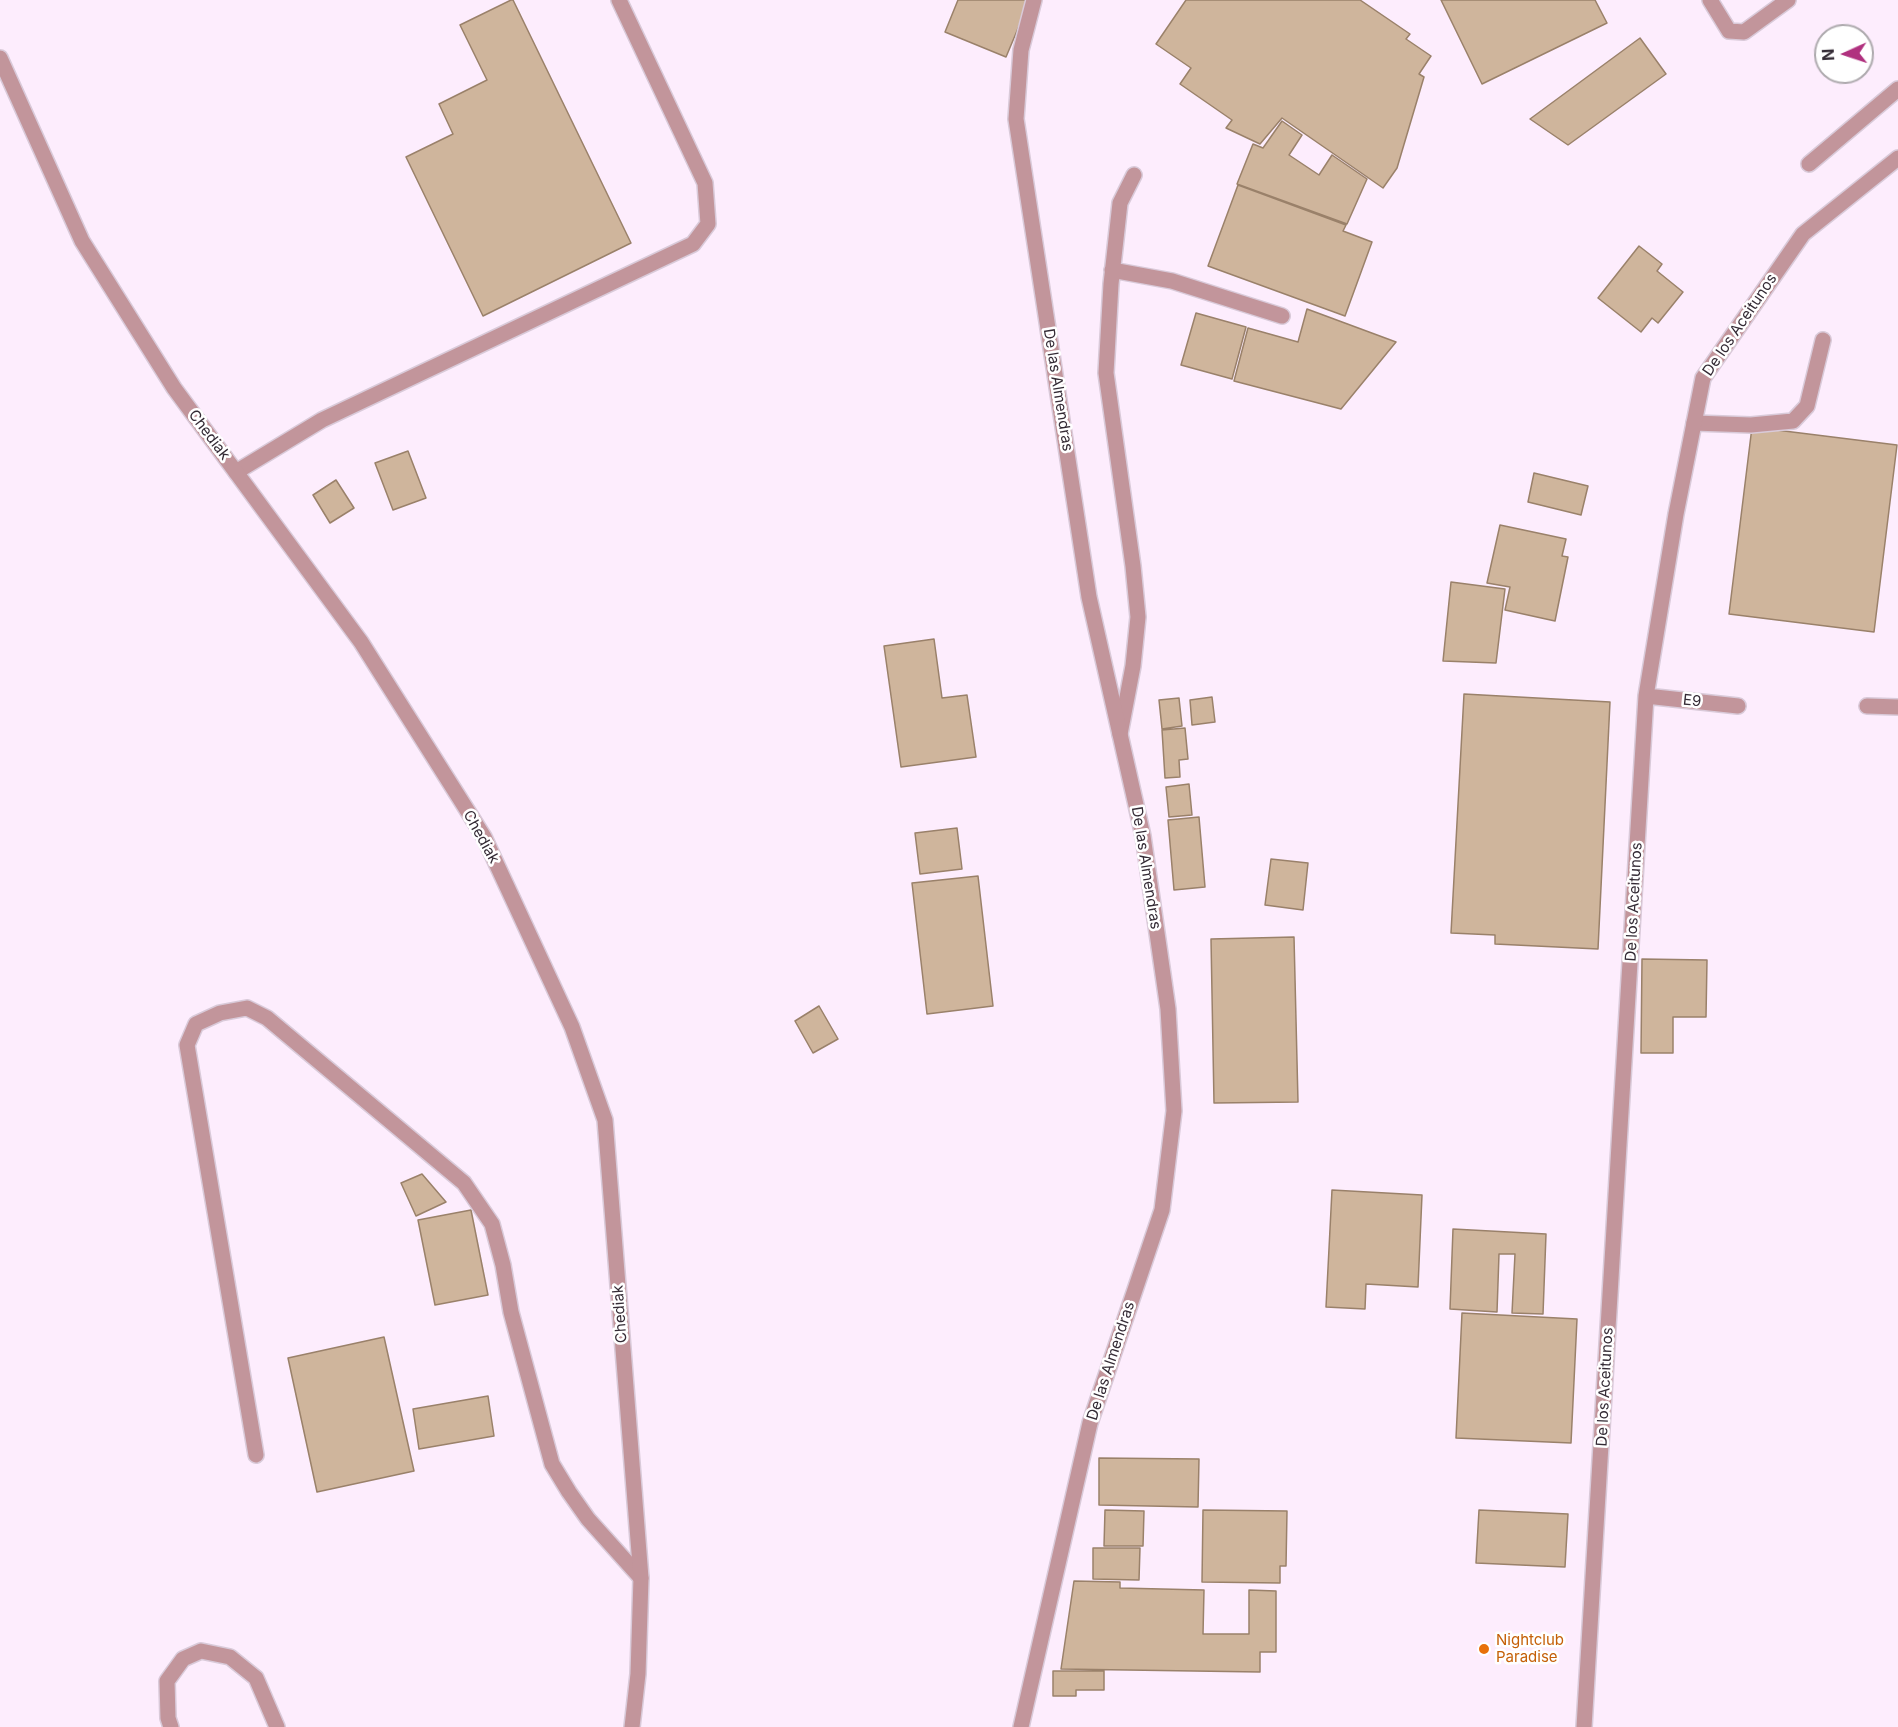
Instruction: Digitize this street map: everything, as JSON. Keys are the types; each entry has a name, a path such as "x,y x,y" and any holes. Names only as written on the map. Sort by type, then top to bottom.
{"street":[{"path":"236,472 322,420 693,244 708,224 705,183 619,0"},
{"name":"De las Almendras","path":"1021,1727 1090,1423 1162,1210 1174,1111 1168,1009 1143,836 1089,597 1016,119 1021,50 1034,0"},
{"path":"1710,0 1729,31 1744,32 1788,0"},
{"name":"Chediak","path":"0,58 82,241 174,388 361,642 484,837 572,1027 605,1120 641,1578 638,1674 632,1727"},
{"path":"1809,164 1898,89"},
{"name":"De los Aceitunos","path":"1584,1727 1646,696 1676,514 1703,378 1803,234 1898,158"},
{"path":"1120,734 1133,666 1138,617 1106,373 1112,270 1120,203 1134,175"},
{"path":"1112,270 1172,281 1282,316"},
{"path":"1694,423 1750,425 1793,421 1807,406 1823,340"},
{"name":"E9","path":"1646,696 1738,705"},
{"path":"1867,706 1898,707"},
{"path":"256,1455 187,1046 196,1024 220,1013 247,1008 267,1018 464,1183 492,1224 503,1265 511,1312 552,1464 588,1519 641,1578"},
{"path":"171,1727 168,1718 167,1681 183,1659 201,1651 230,1657 256,1678 277,1727"}],"building":[{"path":"511,0 631,243 483,316 406,157 453,134 439,104 487,80 460,25"},
{"path":"958,0 1030,0 1006,57 945,32"},
{"path":"1186,0 1360,0 1410,34 1406,39 1431,56 1419,74 1424,77 1397,168 1383,188 1282,118 1260,144 1226,128 1232,120 1180,84 1191,68 1156,44"},
{"path":"1441,0 1595,0 1607,23 1482,84"},
{"path":"1640,38 1666,74 1568,145 1530,119"},
{"path":"1282,121 1302,135 1289,155 1319,175 1332,155 1367,179 1347,224 1237,184 1253,144 1263,148"},
{"path":"1238,185 1346,225 1343,231 1372,242 1345,316 1208,266"},
{"path":"1639,246 1662,264 1657,271 1683,292 1658,323 1652,318 1641,332 1598,298"},
{"path":"1307,309 1396,342 1341,409 1234,381 1248,328 1298,342"},
{"path":"1196,313 1246,327 1232,379 1181,365"},
{"path":"1752,427 1897,445 1874,632 1729,614"},
{"path":"408,451 426,498 393,510 375,463"},
{"path":"1534,473 1588,486 1581,515 1528,502"},
{"path":"336,480 354,508 330,523 313,495"},
{"path":"1500,525 1566,539 1562,556 1568,557 1555,621 1505,610 1510,587 1487,583"},
{"path":"1451,582 1505,589 1496,663 1443,661"},
{"path":"934,639 942,698 967,695 976,757 901,767 884,646"},
{"path":"1464,694 1610,702 1598,949 1495,944 1495,935 1451,933"},
{"path":"1212,697 1215,722 1192,725 1190,700"},
{"path":"1179,698 1182,726 1162,729 1159,700"},
{"path":"1185,728 1188,759 1179,760 1180,777 1165,778 1162,730"},
{"path":"1189,784 1192,815 1169,817 1166,787"},
{"path":"1199,817 1205,887 1174,890 1168,820"},
{"path":"957,828 962,869 920,874 915,833"},
{"path":"1271,859 1308,863 1303,910 1265,905"},
{"path":"978,876 993,1006 927,1014 912,883"},
{"path":"1294,937 1298,1102 1214,1103 1211,939"},
{"path":"1642,959 1707,960 1706,1017 1673,1017 1673,1053 1641,1053"},
{"path":"819,1006 838,1039 813,1053 795,1021"},
{"path":"422,1174 446,1202 416,1216 401,1183"},
{"path":"1332,1190 1422,1195 1418,1287 1366,1284 1365,1309 1326,1307"},
{"path":"471,1210 488,1295 435,1305 418,1220"},
{"path":"1453,1229 1546,1234 1543,1314 1512,1313 1515,1254 1499,1254 1497,1312 1450,1309"},
{"path":"1462,1313 1577,1319 1571,1443 1456,1438"},
{"path":"384,1337 414,1471 317,1492 288,1358"},
{"path":"488,1396 494,1436 419,1449 413,1409"},
{"path":"1099,1458 1199,1459 1198,1507 1099,1505"},
{"path":"1105,1510 1144,1511 1143,1546 1104,1546"},
{"path":"1203,1510 1287,1511 1286,1566 1280,1566 1280,1583 1202,1582"},
{"path":"1479,1510 1568,1514 1565,1567 1476,1563"},
{"path":"1093,1548 1140,1548 1139,1580 1093,1579"},
{"path":"1074,1581 1120,1582 1120,1588 1204,1590 1203,1634 1249,1634 1249,1590 1276,1591 1276,1652 1260,1652 1260,1672 1061,1669"},
{"path":"1053,1671 1104,1671 1104,1690 1076,1690 1076,1696 1053,1696"}],"place":[{"name":"Nightclub Paradise","path":"1484,1649"}]}
